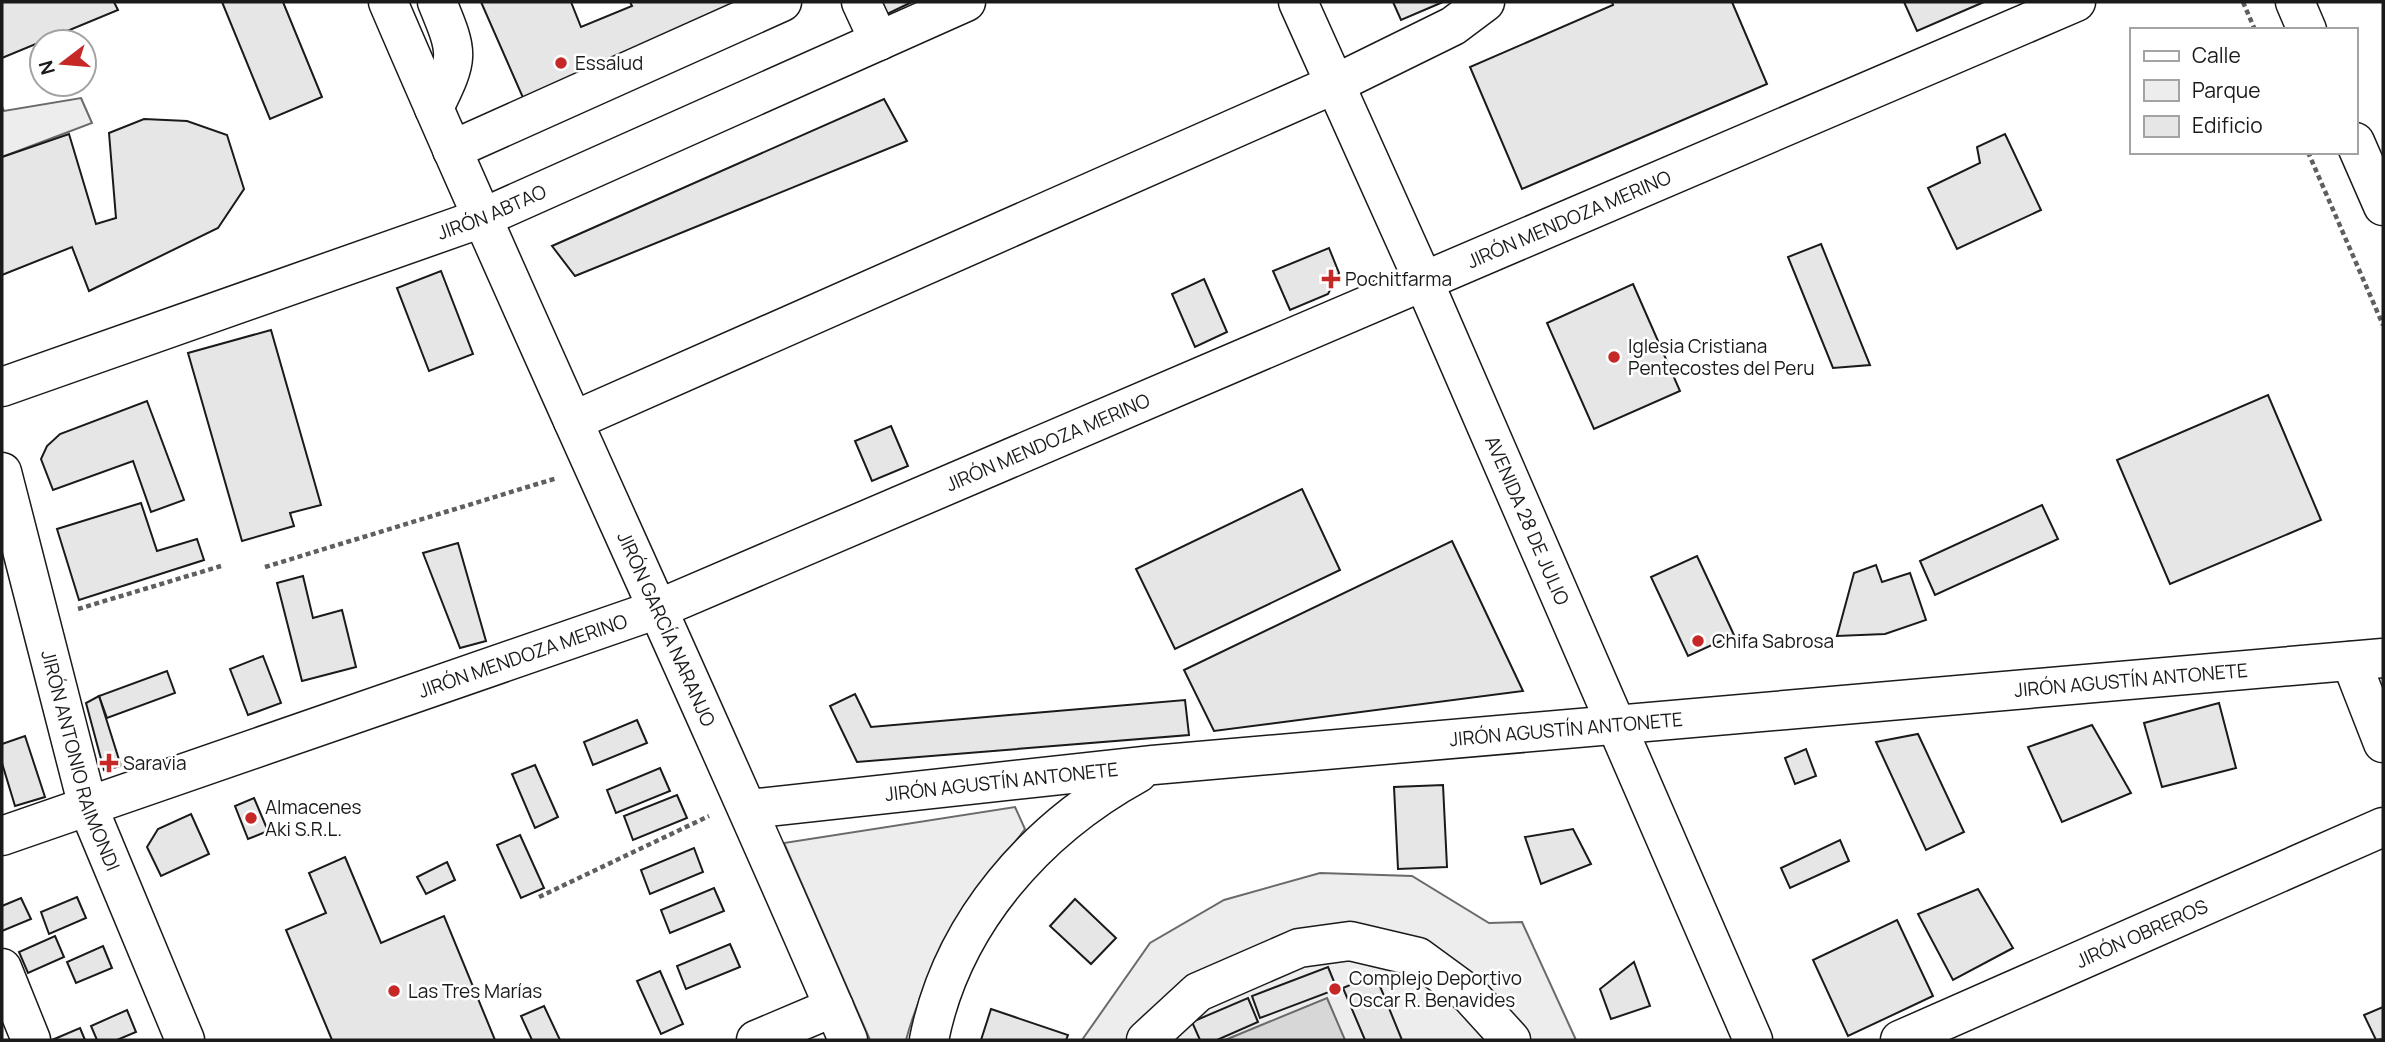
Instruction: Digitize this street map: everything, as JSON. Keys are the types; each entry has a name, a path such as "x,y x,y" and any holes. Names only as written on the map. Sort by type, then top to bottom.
{"street":[{"name":"JIRÓN GARCÍA NARANJO","path":"388,2 482,219 747,804 841,1024"},
{"path":"434,108 454,66 455,52 437,2"},
{"path":"452,150 782,2"},
{"path":"861,2 879,41"},
{"name":"JIRÓN ABTAO","path":"2,387 482,219 966,2"},
{"name":"AVENIDA 28 DE JULIO","path":"1298,2 1423,280 1754,1040"},
{"path":"573,421 1335,84 1453,26 1485,2"},
{"path":"2294,2 2306,28"},
{"name":"JIRÓN MENDOZA MERINO","path":"2,836 659,610 2059,5"},
{"path":"2357,147 2383,206"},
{"name":"JIRÓN ANTONIO RAIMONDI","path":"2,471 88,807 185,1040"},
{"path":"2367,659 2383,743"},
{"name":"JIRÓN AGUSTÍN ANTONETE","path":"747,804 1153,765 2367,659"},
{"path":"929,1040 952,968 979,917 1014,870 1055,828 1101,793 1153,765"},
{"name":"JIRÓN OBREROS","path":"1900,1040 2383,827"},
{"path":"1146,1040 1198,992 1299,948 1350,941 1418,957 1470,995 1511,1040"},
{"path":"2,968 31,1040"},
{"path":"756,1040 841,1024"}],"path":[{"path":"2242,2 2254,28"},
{"path":"2309,154 2383,325"},
{"path":"265,567 495,495 595,468"},
{"path":"41,621 221,566"},
{"path":"539,897 747,804"}],"green space":[{"path":"81,98 92,123 2,157 2,107 4,111"},
{"path":"1015,807 1025,829 971,903 940,954 927,981 906,1040 870,1040 784,843"},
{"name":"Complejo Deportivo Oscar R. Benavides","path":"1320,873 1412,876 1489,923 1522,922 1576,1040 1082,1040 1150,943 1224,900"}],"shaded area":[{"path":"1327,998 1345,1040 1225,1040"}],"building":[{"path":"2,2 114,2 118,10 74,28 28,28 28,47 2,58"},
{"path":"222,2 283,2 322,97 270,119"},
{"name":"Essalud","path":"481,2 571,2 581,27 632,6 630,2 761,2 524,100"},
{"path":"874,2 912,2 881,17"},
{"path":"1393,2 1443,2 1401,20"},
{"path":"1612,2 1732,2 1767,84 1522,189 1470,67 1613,5"},
{"path":"1904,2 1984,2 1917,31"},
{"path":"884,99 907,141 575,276 552,246"},
{"path":"144,119 187,121 227,135 244,189 218,228 89,291 72,247 2,275 2,157 69,134 96,224 116,218 109,133"},
{"path":"2005,134 2041,210 1957,249 1928,188 1980,163 1977,147"},
{"path":"1821,244 1870,365 1833,368 1788,257"},
{"path":"1329,248 1339,273 1328,294 1290,310 1273,271"},
{"path":"441,271 473,354 429,371 397,288"},
{"path":"1204,279 1227,332 1195,347 1172,294"},
{"name":"Iglesia Cristiana Pentecostes del Peru","path":"1633,284 1680,391 1594,429 1547,323"},
{"path":"271,330 321,505 290,513 294,526 242,541 188,353"},
{"path":"2268,395 2321,520 2170,584 2117,460"},
{"path":"147,401 184,500 151,512 133,461 53,490 41,459 47,446 60,434"},
{"path":"891,426 908,466 872,481 855,441"},
{"path":"1302,489 1340,570 1175,649 1136,569"},
{"path":"141,503 157,551 197,539 204,560 79,600 57,529"},
{"path":"2042,505 2058,539 1935,595 1920,561"},
{"path":"1452,541 1523,691 1214,731 1184,670"},
{"path":"458,543 486,641 460,648 423,553"},
{"path":"1697,556 1734,635 1688,656 1651,577"},
{"path":"1876,565 1882,582 1910,573 1926,620 1885,634 1837,636 1854,573"},
{"path":"303,576 313,618 342,610 356,667 302,681 277,583"},
{"path":"263,656 281,703 248,715 230,669"},
{"path":"167,671 175,693 107,718 99,696"},
{"path":"855,694 871,727 1185,700 1189,735 857,762 830,706"},
{"path":"99,696 121,766 104,770 86,703"},
{"path":"2219,703 2236,768 2162,787 2144,723"},
{"path":"637,720 647,743 593,765 584,742"},
{"path":"2092,725 2131,793 2062,822 2028,747"},
{"path":"1918,734 1964,832 1926,850 1876,742"},
{"path":"25,736 45,797 15,806 2,763 2,744"},
{"path":"1806,749 1816,776 1795,784 1785,758"},
{"path":"535,765 558,817 535,828 512,774"},
{"path":"660,768 670,791 616,813 607,790"},
{"path":"1443,785 1447,867 1398,869 1394,787"},
{"path":"677,795 687,818 633,840 624,816"},
{"name":"Almacenes Aki S.R.L.","path":"254,798 268,831 248,839 235,806"},
{"path":"191,814 209,854 161,876 147,847 158,829"},
{"path":"1573,829 1591,864 1541,884 1525,837"},
{"path":"520,835 544,888 521,898 497,845"},
{"path":"1840,840 1849,861 1790,888 1781,868"},
{"path":"694,848 703,872 650,894 641,870"},
{"name":"Las Tres Marías","path":"345,857 381,943 444,916 495,1040 332,1040 286,930 326,913 309,873"},
{"path":"447,862 455,880 426,894 417,877"},
{"path":"714,888 724,911 670,933 661,910"},
{"path":"1978,889 2013,948 1953,980 1918,914"},
{"path":"77,897 86,918 49,934 41,912"},
{"path":"21,898 31,919 2,931 2,906"},
{"path":"1075,899 1116,938 1091,964 1050,926"},
{"path":"1897,920 1933,996 1848,1036 1813,960"},
{"path":"55,936 64,957 28,973 19,952"},
{"path":"730,944 740,967 686,989 677,966"},
{"path":"103,946 112,968 76,983 67,962"},
{"path":"1634,962 1650,1006 1611,1019 1600,989"},
{"path":"1328,967 1337,989 1260,1018 1252,996"},
{"path":"660,971 683,1024 661,1034 637,981"},
{"path":"1375,974 1402,1040 1365,1040 1343,988"},
{"path":"1248,998 1258,1022 1217,1040 1200,1040 1192,1022"},
{"path":"544,1006 560,1040 532,1040 521,1016"},
{"path":"2383,1007 2383,1039 2376,1040 2364,1015"},
{"path":"991,1009 1068,1035 1066,1040 981,1040"},
{"path":"127,1010 136,1032 117,1040 97,1040 91,1026"},
{"path":"80,1028 85,1040 52,1040"}],"place":[{"name":"Essalud","path":"561,63"},
{"name":"Pochitfarma","path":"1331,279"},
{"name":"Iglesia Cristiana Pentecostes del Peru","path":"1614,357"},
{"name":"Chifa Sabrosa","path":"1698,641"},
{"name":"Saravia","path":"109,763"},
{"name":"Almacenes Aki S.R.L.","path":"251,818"},
{"name":"Complejo Deportivo Oscar R. Benavides","path":"1335,989"},
{"name":"Las Tres Marías","path":"394,991"}]}
